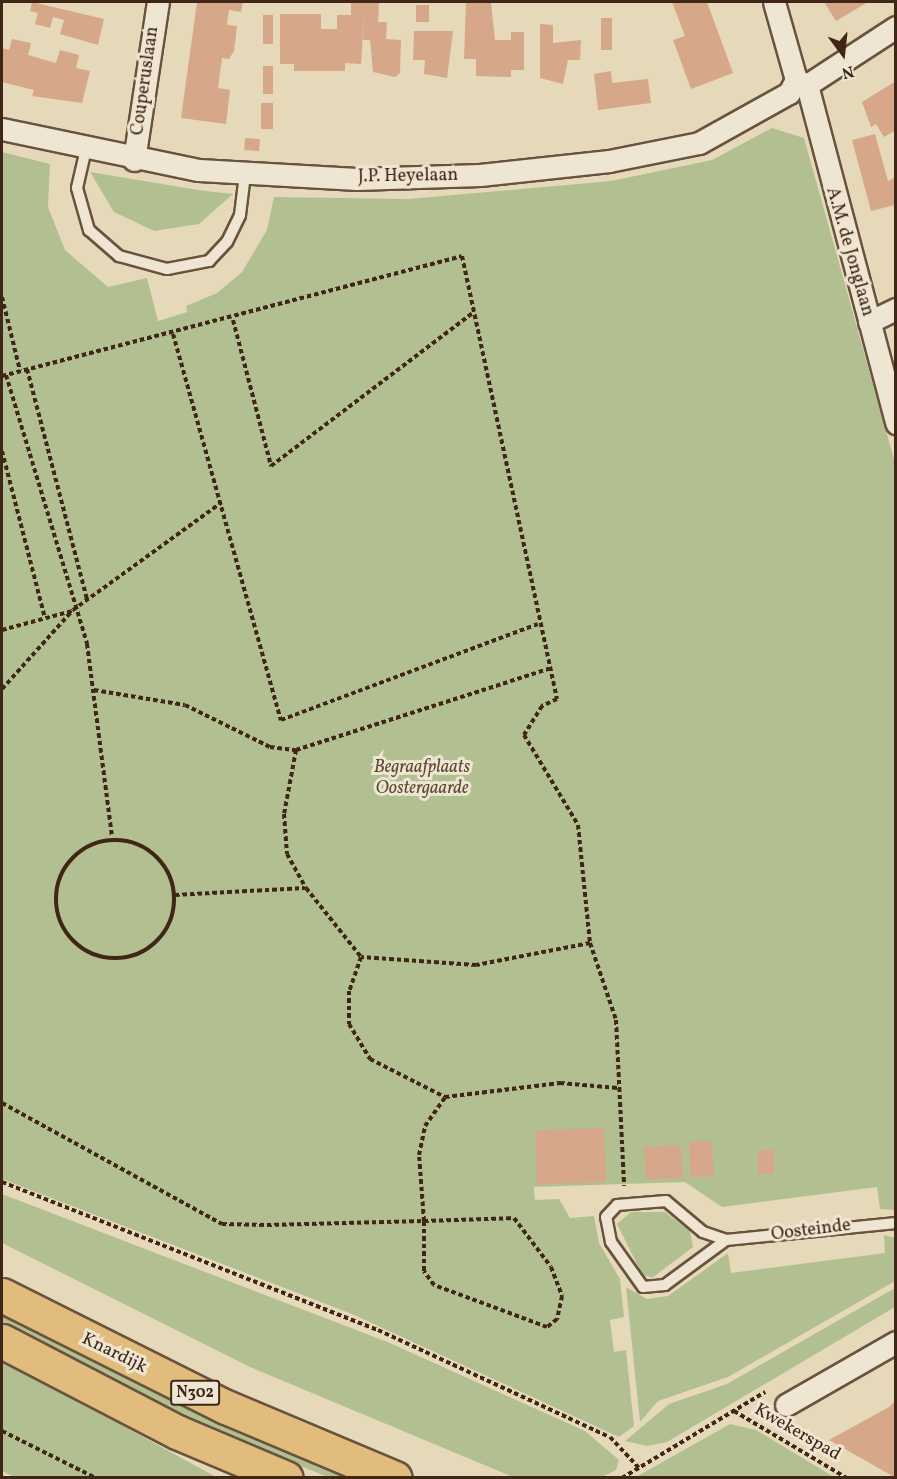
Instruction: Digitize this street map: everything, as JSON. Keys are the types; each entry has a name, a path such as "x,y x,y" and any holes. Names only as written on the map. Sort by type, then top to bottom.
{"main road":[{"name":"Knardijk","path":"2,1295 184,1388 395,1478"},
{"name":"N302","path":"2,1341 177,1432 286,1478"}],"street":[{"name":"Couperuslaan","path":"134,160 158,2"},
{"name":"A.M. de Jonglaan","path":"774,2 802,83 896,423"},
{"name":"J.P. Heyelaan","path":"2,129 134,160 245,174 436,177 630,157 723,133 896,27"},
{"path":"869,322 896,309"},
{"path":"786,1405 896,1342"}],"lane":[{"path":"86,149 77,188 89,230 119,256 158,267 198,266 217,254 240,215 245,174"},
{"path":"671,1202 704,1232 726,1240 665,1285 644,1287 605,1228 609,1210 626,1204 671,1202"},
{"name":"Oosteinde","path":"726,1240 896,1223"}],"path":[{"path":"112,836 87,644 73,610 4,376 233,320 462,256 538,624 557,699 542,706 524,735 578,825 590,943 616,1020 626,1204"},
{"path":"2,297 20,371"},
{"path":"233,320 271,466 474,312"},
{"path":"173,334 281,720 538,624"},
{"path":"27,369 87,599"},
{"path":"2,451 45,618"},
{"path":"2,689 73,610 221,503"},
{"path":"2,630 73,610"},
{"path":"94,690 186,705 270,747 296,750 549,669"},
{"path":"296,750 284,837 292,869 361,957 499,964 590,943"},
{"path":"112,836 139,844 164,864 175,895 172,920 158,941 137,955 112,959 88,953 68,937 57,914 56,889 65,866 83,848 112,836"},
{"path":"175,895 306,888"},
{"path":"361,957 347,1007 357,1041 393,1074 445,1097 560,1083 618,1088"},
{"path":"2,1103 209,1221 267,1225 424,1221 514,1218 551,1267 562,1296 557,1319 547,1327 434,1286 424,1271 424,1221 419,1155 425,1126 445,1097"},
{"path":"2,1182 378,1330 610,1437 639,1468 622,1478"},
{"name":"Kwekerspad","path":"639,1468 734,1411 847,1478"},
{"path":"2,1431 96,1478"}],"green space":[{"name":"Begraafplaats Oostergaarde","path":"772,128 804,138 895,463 895,1210 880,1209 877,1187 722,1207 685,1182 534,1187 535,1200 559,1199 570,1218 594,1216 599,1243 620,1279 624,1317 610,1320 614,1352 626,1350 634,1426 619,1437 352,1314 2,1179 2,152 50,164 48,207 65,250 108,287 147,278 158,321 187,312 186,306 217,293 242,272 267,230 274,197 408,199 611,181 712,160"},
{"path":"90,172 233,194 199,224 154,231 114,212"},
{"path":"2,1194 390,1343 585,1431 619,1460 616,1470 602,1477 513,1477 250,1367 2,1243"},
{"path":"631,1212 665,1212 690,1231 693,1247 652,1278 642,1274 617,1224"},
{"path":"884,1235 895,1238 895,1281 728,1377 658,1401 640,1422 626,1287 647,1299 668,1296 728,1253 731,1273 885,1253"},
{"path":"895,1288 895,1307 667,1442 647,1446 625,1441 669,1404 727,1384"},
{"path":"2,1308 372,1477 328,1477 182,1419 2,1327"},
{"path":"2,1362 216,1477 16,1478 2,1471"},
{"path":"730,1424 756,1430 834,1477 636,1477"}],"building":[{"path":"32,2 104,19 98,45 60,34 64,20 53,17 50,28 35,24 38,13 30,11"},
{"path":"197,2 243,2 241,12 229,10 227,25 237,26 234,51 229,59 222,58 218,88 230,90 226,124 181,118"},
{"path":"379,2 378,22 387,22 386,39 401,40 400,73 395,77 373,72 370,40 363,40 364,15 361,64 345,63 345,71 294,71 294,64 280,64 280,14 321,14 321,29 337,29 337,15 351,15 351,3"},
{"path":"466,2 491,2 495,40 511,40 511,32 524,32 524,70 511,70 511,77 476,76 476,59 464,59"},
{"path":"672,2 707,2 733,73 691,89 673,40 685,36"},
{"path":"824,2 868,2 836,21"},
{"path":"416,5 429,5 429,22 416,22"},
{"path":"263,15 273,15 273,44 263,44"},
{"path":"601,18 612,18 612,50 601,50"},
{"path":"540,24 553,25 553,43 581,40 580,60 568,60 563,84 540,78"},
{"path":"414,31 453,31 447,78 424,74 425,60 413,60"},
{"path":"12,39 31,43 28,55 56,63 60,50 79,55 76,68 90,71 82,103 32,96 34,90 2,82 2,48 9,50"},
{"path":"263,66 273,66 273,94 263,94"},
{"path":"611,71 612,83 648,79 651,103 598,110 594,74"},
{"path":"896,81 896,130 884,137 876,124 871,127 862,102"},
{"path":"261,103 273,103 273,129 261,129"},
{"path":"875,134 888,181 896,177 896,193 895,205 871,211 852,140"},
{"path":"245,138 260,139 259,151 244,150"},
{"path":"604,1128 606,1182 537,1184 535,1130"},
{"path":"712,1141 714,1176 691,1177 689,1142"},
{"path":"681,1145 683,1178 646,1180 644,1147"},
{"path":"758,1150 774,1150 774,1174 758,1174"},
{"path":"896,1400 896,1478 829,1440 889,1407"}]}
